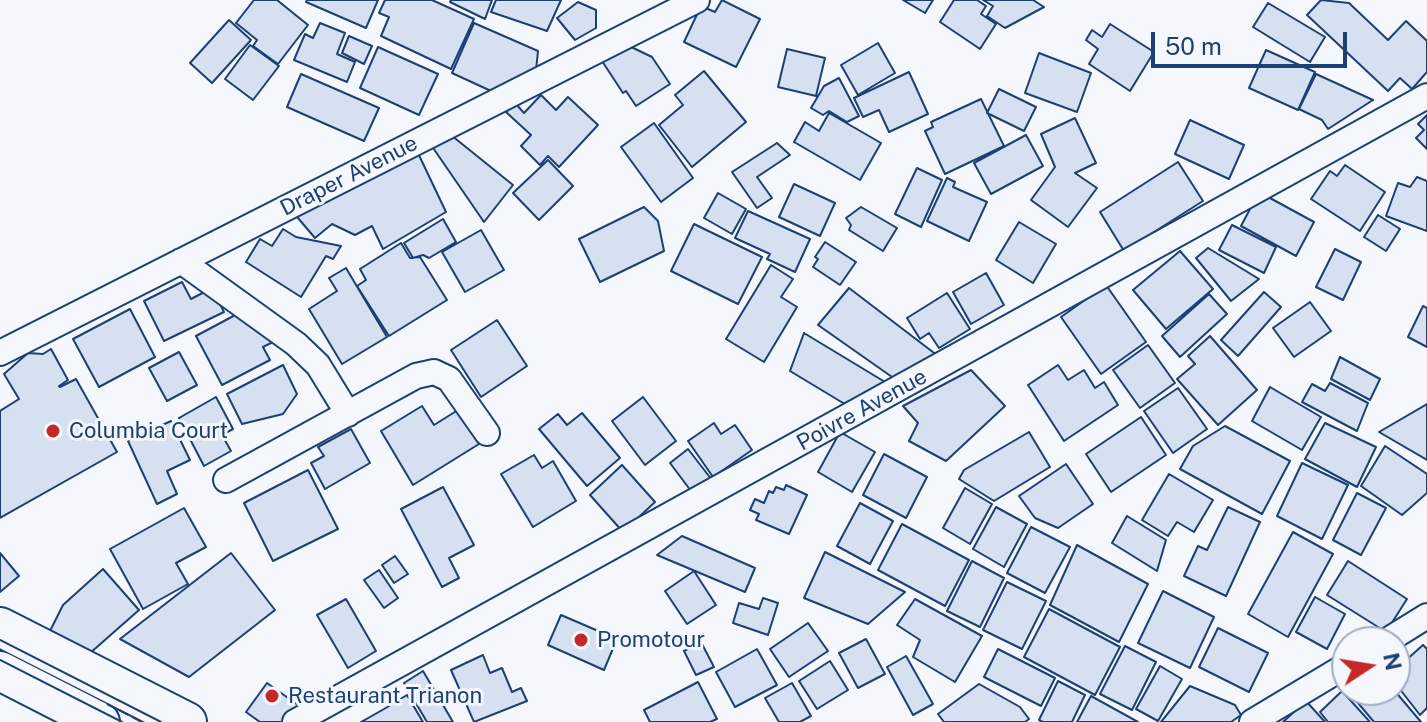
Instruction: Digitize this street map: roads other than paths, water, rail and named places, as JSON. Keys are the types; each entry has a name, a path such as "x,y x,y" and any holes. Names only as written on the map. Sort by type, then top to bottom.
{"main road":[{"path":"0,627 187,722"},
{"path":"0,671 100,722"}],"street":[{"name":"Draper Avenue","path":"0,353 697,0"},
{"name":"Poivre Avenue","path":"295,722 1427,96"},
{"path":"181,261 296,344 318,365 348,414"},
{"path":"226,480 416,376 434,372 449,379 487,433"},
{"path":"1252,722 1331,675"}],"tram line":[{"path":"0,640 161,722"},
{"path":"0,660 122,722"}],"place":[{"name":"Columbia Court","path":"53,431"},
{"name":"Promotour","path":"581,640"},
{"name":"Restaurant Trianon","path":"272,696"}]}
